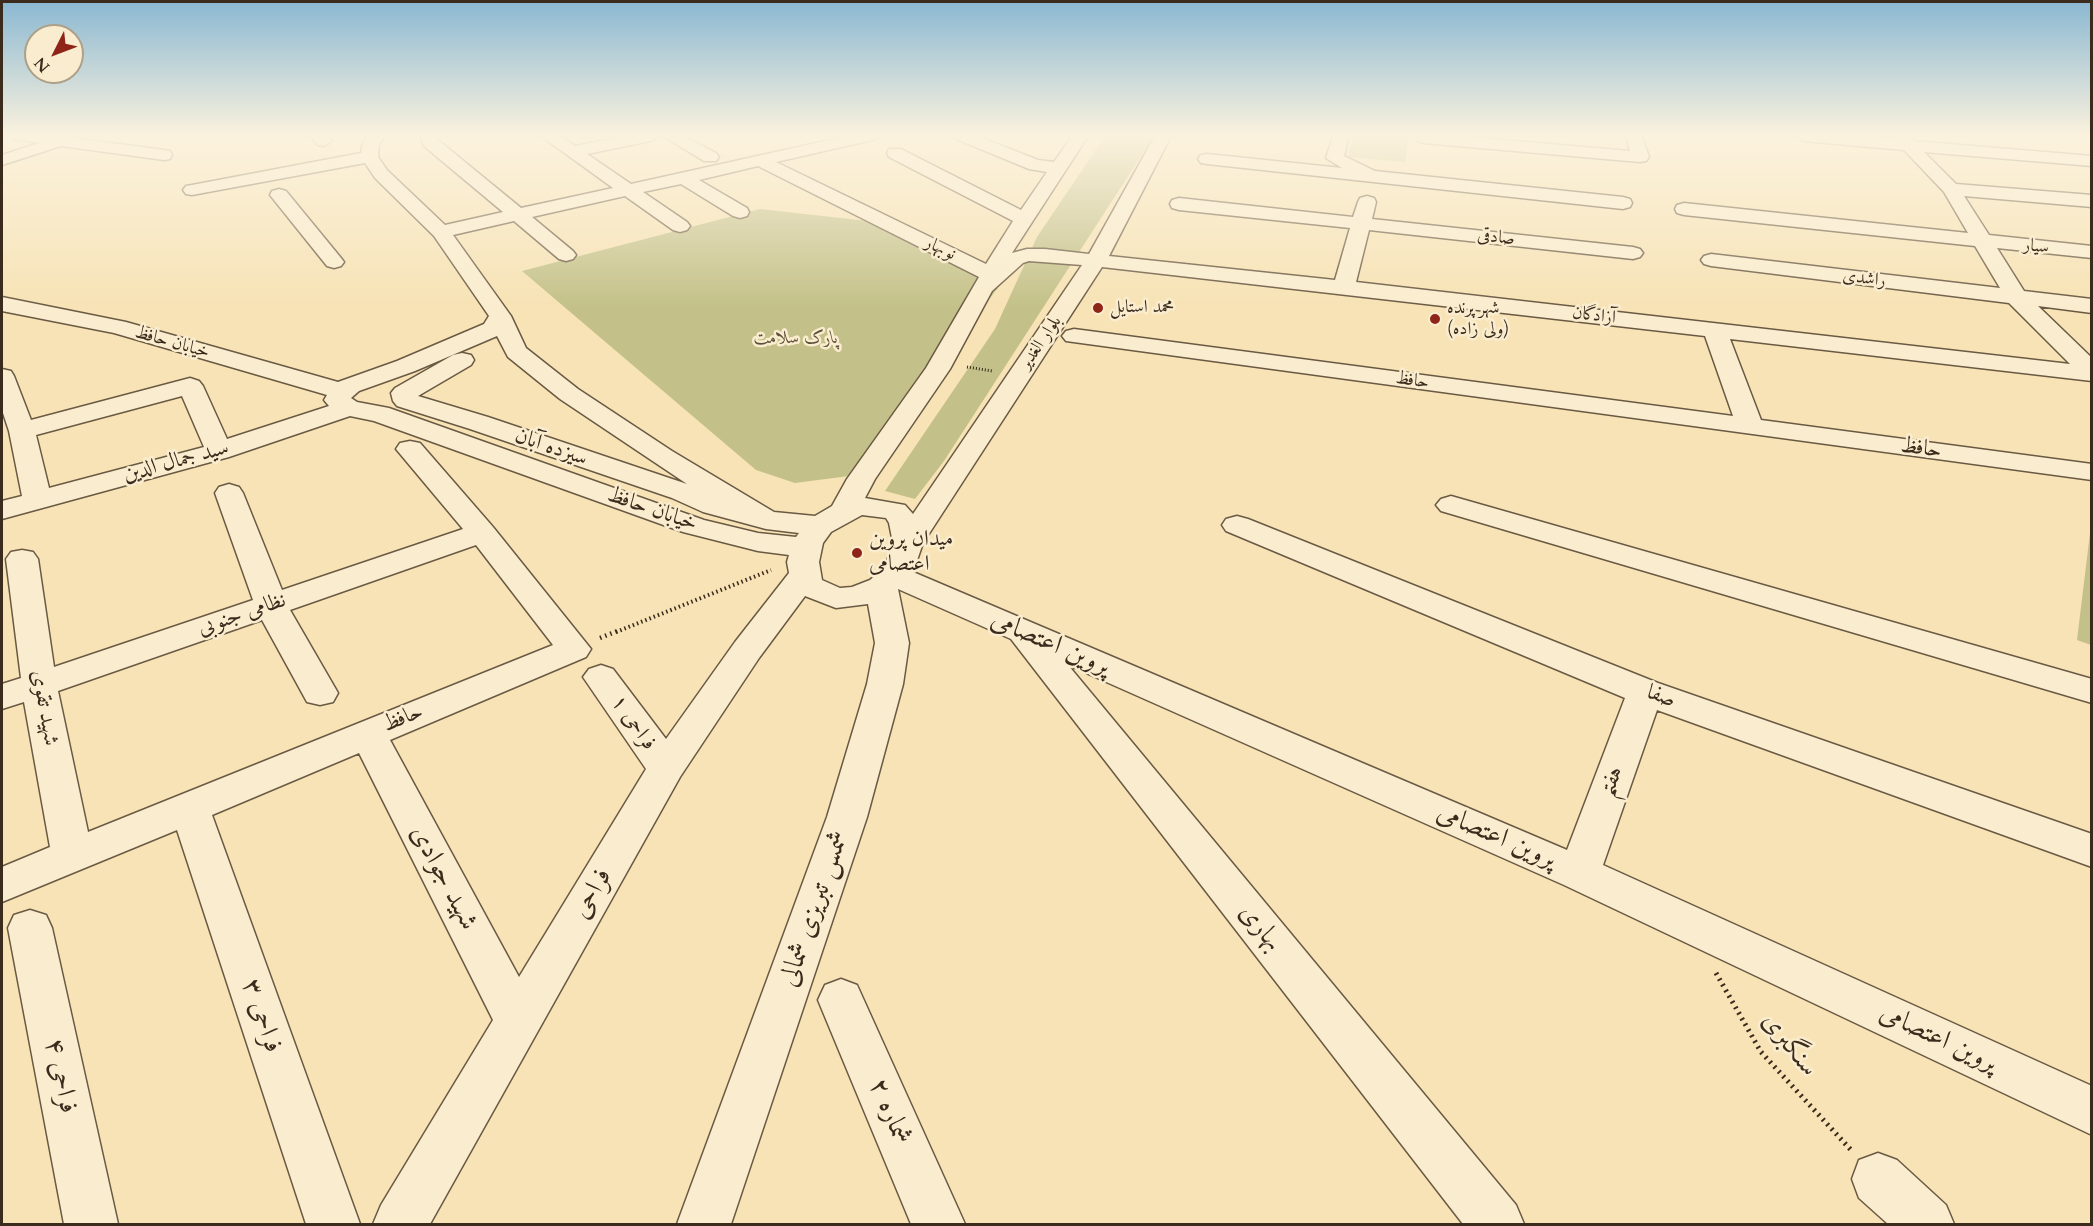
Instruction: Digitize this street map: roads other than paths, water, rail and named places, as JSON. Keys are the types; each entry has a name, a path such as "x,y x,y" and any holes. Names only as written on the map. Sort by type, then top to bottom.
{"street":[{"path":"287,193 270,197 334,262"},
{"path":"401,193 441,232 500,316 516,352 569,394 662,457 766,520"},
{"path":"492,193 566,255"},
{"path":"441,232 618,193"},
{"path":"631,193 680,226"},
{"path":"709,193 740,212"},
{"name":"نوبهار","path":"821,193 987,280"},
{"path":"974,193 1024,219"},
{"path":"816,543 861,506 895,512 904,522 894,569 857,597 836,597 807,585 816,543 941,363 987,280 1042,193"},
{"name":"بلوار الغدیر","path":"894,569 1096,260 1132,193"},
{"path":"1344,287 1369,193"},
{"path":"1529,193 1623,203"},
{"path":"1953,193 2017,298 2091,373"},
{"path":"2000,193 2091,201"},
{"name":"صادقی","path":"1179,204 1633,253"},
{"name":"سیار","path":"1684,209 2091,252"},
{"name":"آزادگان","path":"987,280 1023,256 1096,260 2091,373"},
{"name":"راشدی","path":"1711,260 2091,306"},
{"name":"خیابان حافظ","path":"2,304 118,327 349,394 400,416 694,526 758,542 816,543"},
{"name":"سید جمال الدین","path":"2,510 219,452 493,329 500,316"},
{"path":"1715,330 1750,427"},
{"name":"حافظ","path":"1074,336 2091,472"},
{"path":"482,533 400,416 436,377 455,363 473,357 516,352"},
{"path":"2,384 22,431 37,500"},
{"path":"22,431 190,386 219,452"},
{"name":"سیزده آبان","path":"400,416 592,462 682,492 713,506 766,520 816,543"},
{"path":"229,493 271,605 320,693"},
{"path":"1451,506 2091,691"},
{"name":"صفا","path":"1237,525 1645,692 2091,851"},
{"name":"حافظ","path":"2,885 574,649 482,533"},
{"name":"نظامی جنوبی","path":"2,697 482,533"},
{"name":"فراحی","path":"400,1224 666,768 747,650 816,543"},
{"name":"شهید تقوی","path":"22,559 39,684 72,855"},
{"name":"پروین اعتصامی","path":"894,569 1023,632 1579,873 2091,1111"},
{"name":"شمس تبریزی شمالی","path":"704,1224 847,817 885,684 892,643 894,569"},
{"name":"بهاری","path":"1023,632 1497,1224"},
{"name":"فراحی ۱","path":"601,677 666,768"},
{"name":"هفتم","path":"1579,873 1645,692"},
{"name":"شهید جوادی","path":"368,734 519,1023"},
{"name":"فراحی ۳","path":"189,807 333,1224"},
{"name":"فراحی ۴","path":"30,928 91,1224"},
{"name":"شماره ۲","path":"841,1000 938,1224"},
{"path":"1878,1179 1927,1224"}],"place":[{"name":"محمد استایل","path":"1098,308"},
{"name":"شهر پرنده (ولی زاده)","path":"1435,319"},
{"name":"میدان پروین اعتصامی","path":"857,553"}],"park label":[{"name":"پارک سلامت","path":"796,339"}]}
